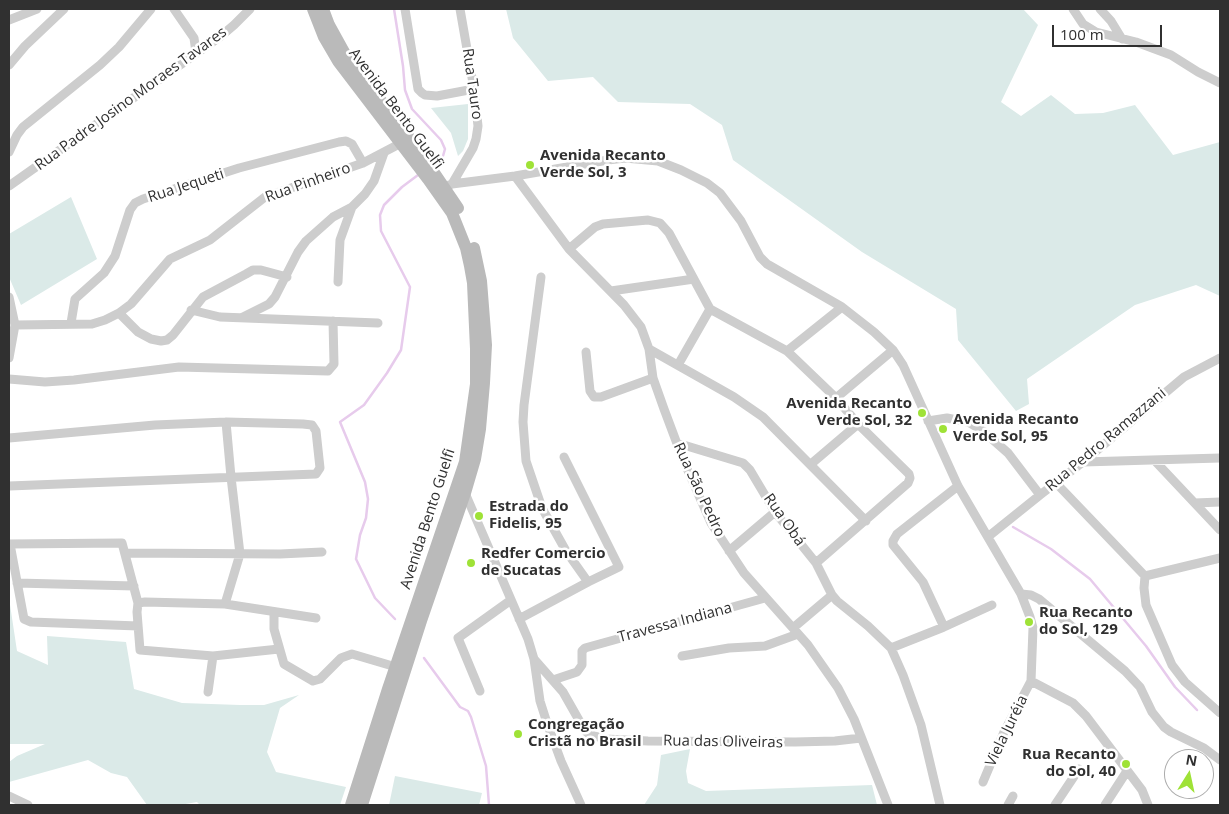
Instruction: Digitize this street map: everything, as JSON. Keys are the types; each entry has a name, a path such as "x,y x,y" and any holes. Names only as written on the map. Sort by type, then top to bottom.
{"main road":[{"name":"Avenida Bento Guelfi","path":"313,9 324,37 334,55 405,141"},
{"name":"Avenida Bento Guelfi","path":"323,9 328,25 345,54 414,153 432,175 445,187 452,213 463,241 473,283 476,384 461,491 408,646 362,805"},
{"name":"Avenida Bento Guelfi","path":"351,805 396,668 408,646"}],"street":[{"path":"9,20 37,9"},
{"path":"9,65 25,46 64,9"},
{"path":"9,152 23,127 113,53 151,9"},
{"path":"174,9 194,38 196,52"},
{"name":"Rua Padre Josino Moraes Tavares","path":"9,186 234,25 250,9"},
{"path":"405,9 418,89 425,95 437,96 474,89"},
{"name":"Rua Tauro","path":"445,187 473,148 478,126 474,89 460,9"},
{"path":"1073,9 1079,18 1096,32 1136,42 1171,55 1220,83"},
{"path":"1100,9 1111,21 1122,39"},
{"name":"Rua Jequeti","path":"71,323 75,299 104,273 115,256 130,210 143,199 239,168 339,142 346,141 352,144 363,163"},
{"name":"Rua Pinheiro","path":"15,324 92,324 119,313 131,304 170,259 210,240 260,200 363,163 405,141"},
{"path":"243,317 269,304 286,277 298,252 312,234 341,211 352,206 365,194 374,182 384,153"},
{"path":"445,187 625,158 658,161 707,183 720,193 767,264 842,307 894,350 903,365 958,486 989,536 1021,594 1033,628 1031,681 1073,704 1086,716 1142,790 1148,805"},
{"name":"Rua São Pedro","path":"515,176 569,249 611,291 641,327 648,350 653,378 677,443 711,523 729,551 765,598 796,631 838,688 854,719 888,805"},
{"path":"338,282 340,240 352,206"},
{"path":"569,249 595,227 603,224 656,221 669,233 710,309 787,351 836,398 858,424 909,474 908,483 816,563"},
{"path":"119,313 138,332 151,339 167,340 203,297 253,270 270,272 286,277"},
{"path":"541,277 524,405 523,422 526,461 542,508 566,551 588,582"},
{"path":"611,291 694,279"},
{"path":"9,297 15,324 9,358"},
{"path":"787,351 842,307"},
{"path":"678,365 710,309"},
{"path":"191,310 220,317 378,323"},
{"path":"9,379 45,382 74,380 179,367 328,371 334,364 333,321"},
{"path":"648,350 734,397 763,417 866,521"},
{"path":"836,398 894,350"},
{"path":"586,352 590,391 594,398 653,378"},
{"name":"Rua Pedro Ramazzani","path":"928,421 947,418 968,422 983,430 1008,453 1040,495 1083,462 1184,377 1220,358"},
{"path":"9,438 155,425 226,422 312,425 316,432 320,468 316,474 9,486"},
{"path":"225,604 240,554 226,422"},
{"path":"810,464 858,424"},
{"name":"Rua Obá","path":"677,443 743,464 750,470 775,512 816,563 836,601 877,634 891,648"},
{"path":"520,620 619,567 564,457"},
{"path":"1083,462 1220,458"},
{"path":"1155,460 1220,530"},
{"path":"1056,483 1145,576 1144,596 1146,605 1172,665 1185,682 1220,713"},
{"path":"944,627 922,582 893,545 893,541 897,534 958,486"},
{"path":"461,491 520,620 534,659 540,701 547,723 561,761 581,805"},
{"path":"989,536 1040,495"},
{"path":"1195,503 1220,502"},
{"path":"729,551 775,512"},
{"path":"138,626 31,622 24,619 9,544 122,543 138,603 140,650 213,656 279,649"},
{"path":"125,553 240,554 322,552"},
{"path":"1145,576 1220,558"},
{"path":"17,583 134,586"},
{"path":"682,656 730,648 765,646 796,631 832,594"},
{"path":"1021,594 1031,595 1039,599 1125,671 1140,687 1152,712 1164,727 1204,748 1220,760"},
{"name":"Travessa Indiana","path":"553,680 577,672 582,665 582,651 585,648 765,598"},
{"path":"480,691 458,638 511,600"},
{"path":"138,603 225,604 316,618"},
{"path":"940,805 921,725 891,648 992,605"},
{"path":"274,612 274,630 284,664 313,681 320,679 341,658 352,654 396,668"},
{"path":"208,692 213,656"},
{"name":"Rua das Oliveiras","path":"534,659 563,692 588,734 605,738 648,741 802,742 861,738"},
{"name":"Viela Juréia","path":"983,782 1004,732 1031,681"},
{"path":"1056,805 1079,769"},
{"path":"1105,805 1127,771"},
{"path":"9,796 28,805"},
{"path":"1008,805 1012,796"}],"shaded area":[{"path":"506,9 1023,9 1038,25 1001,102 1021,116 1051,95 1075,114 1103,113 1135,105 1173,155 1220,142 1220,296 1196,285 1135,305 1027,379 1029,404 1016,411 958,340 956,309 862,252 733,160 722,125 690,104 618,102 593,77 548,81 513,38"},
{"path":"468,104 468,139 463,151 458,156 451,133 431,108"},
{"path":"71,197 97,259 21,305 9,277 9,234"},
{"path":"9,598 17,651 48,665 47,636 126,642 134,689 182,703 264,705 299,695 280,708 267,752 276,772 346,787 340,805 200,805 197,802 180,805 147,805 127,777 111,773 88,760 9,782 9,762 17,756 45,744 9,744"},
{"path":"690,749 686,771 688,783 706,791 872,785 877,805 644,805 657,785 661,755"},
{"path":"395,776 482,793 479,805 389,805"}],"waterway":[{"path":"394,9 405,90 412,109 441,140 445,149 443,156 433,164"},
{"path":"395,619 375,598 356,559 360,535 366,518 368,499 365,482 340,422 364,405 401,350 410,287 381,231 380,215 384,205 402,187 418,175"},
{"path":"1013,527 1051,549 1090,579 1146,646 1175,687 1197,710"},
{"path":"424,658 460,707 468,711 471,717 486,766 489,805"}],"place":[{"name":"Avenida Recanto Verde Sol, 3","path":"530,165"},
{"name":"Avenida Recanto Verde Sol, 32","path":"922,413"},
{"name":"Avenida Recanto Verde Sol, 95","path":"943,429"},
{"name":"Estrada do Fidelis, 95","path":"479,516"},
{"name":"Redfer Comercio de Sucatas","path":"471,563"},
{"name":"Rua Recanto do Sol, 129","path":"1029,622"},
{"name":"Congregação Cristã no Brasil","path":"518,734"},
{"name":"Rua Recanto do Sol, 40","path":"1126,764"}]}
